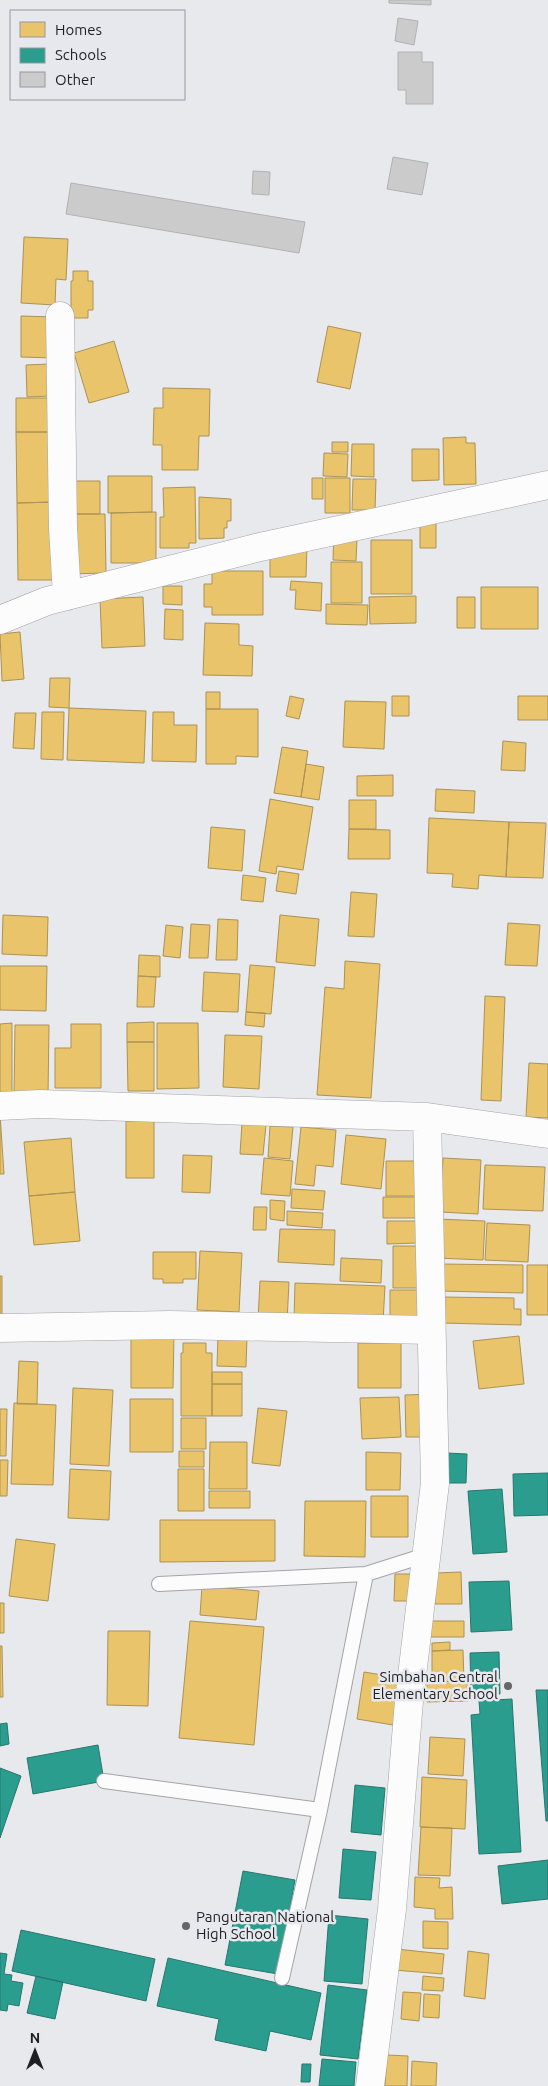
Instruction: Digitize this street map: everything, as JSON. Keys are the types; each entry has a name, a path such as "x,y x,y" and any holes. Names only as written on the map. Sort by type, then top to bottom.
{"street":[{"path":"60,316 63,528 67,596"},
{"path":"0,620 47,601 260,547 548,485"},
{"path":"0,1106 50,1104 426,1117 548,1134"},
{"path":"370,2086 392,1908 409,1701 435,1483 426,1117"},
{"path":"0,1328 170,1325 431,1330"}],"lane":[{"path":"159,1584 366,1574 426,1555"},
{"path":"282,1978 320,1810 366,1574"},
{"path":"104,1781 320,1810"}],"building: Homes":[{"path":"24,237 68,239 66,280 56,279 55,305 21,303"},
{"path":"73,271 88,271 88,281 93,281 93,310 88,310 88,318 73,318 73,310 71,310 71,281 73,281"},
{"path":"21,316 55,317 53,358 21,357"},
{"path":"328,326 361,333 350,389 317,382"},
{"path":"114,341 129,392 89,403 74,353"},
{"path":"49,364 50,396 27,397 26,365"},
{"path":"163,388 210,389 209,436 199,436 198,470 162,470 162,445 153,445 154,408 163,408"},
{"path":"16,398 54,398 55,432 16,432"},
{"path":"16,432 55,432 55,502 17,503"},
{"path":"466,437 466,443 475,443 476,484 444,485 443,438"},
{"path":"332,442 348,442 348,452 332,452"},
{"path":"352,444 374,444 374,477 351,476"},
{"path":"412,449 439,449 439,480 412,481"},
{"path":"324,453 348,454 347,477 323,476"},
{"path":"108,476 152,476 152,512 108,513"},
{"path":"312,478 323,478 323,499 312,499"},
{"path":"325,478 350,478 350,513 325,513"},
{"path":"353,479 376,479 375,510 352,510"},
{"path":"74,481 100,481 100,514 75,514"},
{"path":"195,487 196,543 189,543 189,548 160,548 160,517 164,517 163,488"},
{"path":"199,497 231,499 231,521 227,521 227,528 224,528 224,538 199,539"},
{"path":"55,502 56,580 18,580 17,503"},
{"path":"156,512 156,563 111,563 111,513"},
{"path":"75,514 105,514 106,573 68,574"},
{"path":"420,518 436,518 436,548 420,548"},
{"path":"334,531 357,539 356,561 333,560"},
{"path":"371,540 412,540 412,594 371,594"},
{"path":"270,544 307,545 306,577 270,577"},
{"path":"331,562 362,562 362,603 331,603"},
{"path":"212,571 263,571 263,615 212,615 212,607 204,607 204,584 212,584"},
{"path":"291,581 322,583 321,611 295,609 296,590 290,590"},
{"path":"163,586 182,586 182,605 163,604"},
{"path":"481,587 538,587 538,629 481,629"},
{"path":"416,596 416,623 370,624 369,597"},
{"path":"143,597 145,646 102,648 100,599"},
{"path":"457,597 475,597 475,628 457,628"},
{"path":"326,604 368,605 367,625 326,624"},
{"path":"165,609 183,610 183,640 164,639"},
{"path":"205,623 239,624 239,645 253,646 252,676 203,675"},
{"path":"20,632 24,679 2,681 0,634"},
{"path":"50,678 70,678 69,708 49,707"},
{"path":"206,692 220,692 220,709 206,709"},
{"path":"290,696 304,699 299,719 286,716"},
{"path":"392,696 409,696 409,716 392,716"},
{"path":"518,696 548,696 548,720 518,720"},
{"path":"345,701 386,702 384,749 343,747"},
{"path":"69,708 146,711 144,763 67,760"},
{"path":"206,709 258,709 258,757 236,756 236,764 206,764"},
{"path":"42,712 64,712 63,760 41,759"},
{"path":"153,712 174,712 174,725 197,725 196,762 152,761"},
{"path":"15,713 36,713 34,749 13,748"},
{"path":"503,741 526,743 525,771 501,770"},
{"path":"282,747 308,751 301,797 274,793"},
{"path":"306,764 324,767 319,800 301,797"},
{"path":"393,775 393,796 357,796 357,776"},
{"path":"436,789 475,791 474,813 435,811"},
{"path":"270,799 313,807 303,870 277,866 276,874 259,871"},
{"path":"349,800 376,800 376,829 349,829"},
{"path":"429,818 509,822 506,877 479,875 478,889 452,887 453,874 427,873"},
{"path":"509,822 546,823 543,878 506,877"},
{"path":"211,827 245,830 242,871 208,868"},
{"path":"349,829 390,830 390,859 348,859"},
{"path":"279,871 299,874 296,894 276,891"},
{"path":"243,875 266,878 263,902 241,900"},
{"path":"351,892 377,894 374,937 348,936"},
{"path":"3,915 48,917 47,956 2,954"},
{"path":"280,915 319,919 315,966 276,962"},
{"path":"218,919 238,920 237,960 216,960"},
{"path":"508,923 540,925 537,966 505,965"},
{"path":"191,924 210,925 208,958 189,958"},
{"path":"166,925 183,927 180,958 163,956"},
{"path":"139,955 160,956 160,977 138,976"},
{"path":"345,961 380,964 371,1098 317,1095 325,987 344,989"},
{"path":"250,965 275,967 271,1014 246,1012"},
{"path":"0,966 47,966 46,1011 0,1010"},
{"path":"204,972 240,974 238,1012 202,1011"},
{"path":"138,976 156,977 154,1007 137,1007"},
{"path":"485,996 505,997 501,1101 481,1100"},
{"path":"246,1012 265,1013 264,1027 245,1025"},
{"path":"154,1022 154,1042 127,1042 127,1023"},
{"path":"12,1023 12,1093 0,1093 0,1024"},
{"path":"157,1023 198,1023 199,1088 157,1089"},
{"path":"71,1024 101,1024 101,1088 55,1088 55,1048 71,1048"},
{"path":"15,1025 49,1025 48,1095 14,1095"},
{"path":"225,1035 262,1036 259,1089 223,1087"},
{"path":"127,1042 154,1042 154,1091 128,1091"},
{"path":"529,1063 548,1064 548,1118 526,1117"},
{"path":"0,1114 4,1174 0,1174"},
{"path":"126,1121 154,1121 154,1178 126,1178"},
{"path":"242,1123 266,1125 263,1155 240,1154"},
{"path":"270,1126 293,1127 290,1159 268,1157"},
{"path":"301,1127 336,1130 333,1167 316,1165 314,1186 295,1184"},
{"path":"346,1135 386,1139 381,1189 341,1184"},
{"path":"71,1138 75,1192 29,1196 24,1142"},
{"path":"183,1155 212,1156 210,1193 182,1192"},
{"path":"264,1158 293,1161 290,1196 261,1194"},
{"path":"443,1158 481,1160 478,1214 440,1212"},
{"path":"386,1161 420,1161 419,1196 386,1196"},
{"path":"485,1165 545,1167 543,1211 483,1209"},
{"path":"292,1189 325,1191 323,1210 291,1208"},
{"path":"75,1192 80,1241 34,1245 29,1196"},
{"path":"383,1197 417,1197 417,1218 383,1218"},
{"path":"270,1200 285,1201 284,1221 270,1219"},
{"path":"254,1207 267,1207 266,1230 253,1230"},
{"path":"287,1211 323,1213 322,1228 287,1225"},
{"path":"438,1219 485,1221 483,1260 436,1258"},
{"path":"387,1221 418,1221 418,1243 387,1244"},
{"path":"487,1223 530,1225 528,1262 485,1260"},
{"path":"280,1229 335,1230 334,1265 278,1262"},
{"path":"393,1246 418,1246 418,1288 393,1288"},
{"path":"200,1251 242,1253 239,1312 197,1310"},
{"path":"153,1252 196,1252 196,1279 183,1279 183,1283 163,1283 163,1279 153,1279"},
{"path":"341,1258 382,1260 381,1283 340,1281"},
{"path":"440,1264 523,1265 523,1293 440,1291"},
{"path":"527,1265 548,1265 548,1315 527,1315"},
{"path":"0,1276 2,1276 2,1315 0,1315"},
{"path":"260,1281 289,1282 287,1322 258,1320"},
{"path":"295,1283 385,1286 383,1323 294,1320"},
{"path":"390,1290 421,1290 421,1320 390,1320"},
{"path":"441,1297 514,1298 514,1309 521,1309 521,1325 441,1323"},
{"path":"131,1331 174,1332 173,1388 131,1388"},
{"path":"218,1336 247,1337 246,1367 217,1366"},
{"path":"519,1336 524,1384 479,1389 473,1341"},
{"path":"183,1343 206,1343 206,1353 212,1353 212,1416 181,1416 181,1353 183,1353"},
{"path":"358,1343 401,1343 401,1388 358,1388"},
{"path":"19,1361 38,1362 37,1404 17,1404"},
{"path":"212,1372 242,1372 242,1384 212,1384"},
{"path":"212,1384 242,1384 242,1416 212,1416"},
{"path":"73,1388 113,1390 109,1466 70,1464"},
{"path":"435,1394 435,1437 406,1437 405,1395"},
{"path":"399,1397 401,1437 362,1439 360,1398"},
{"path":"130,1399 173,1399 173,1452 130,1452"},
{"path":"14,1403 56,1405 53,1485 11,1484"},
{"path":"258,1408 287,1411 280,1466 252,1463"},
{"path":"0,1409 7,1409 6,1456 0,1456"},
{"path":"181,1418 206,1418 206,1449 181,1449"},
{"path":"210,1442 247,1442 247,1489 209,1489"},
{"path":"179,1451 204,1451 204,1467 179,1467"},
{"path":"366,1452 401,1453 400,1490 366,1490"},
{"path":"0,1460 8,1460 7,1496 0,1496"},
{"path":"70,1469 111,1471 109,1520 68,1518"},
{"path":"178,1469 204,1469 204,1511 178,1511"},
{"path":"209,1491 250,1491 250,1508 209,1508"},
{"path":"371,1496 408,1496 408,1537 371,1537"},
{"path":"305,1501 366,1501 365,1557 304,1556"},
{"path":"160,1520 275,1520 275,1561 160,1562"},
{"path":"16,1539 55,1544 48,1601 9,1596"},
{"path":"461,1572 462,1604 435,1604 435,1573"},
{"path":"395,1574 411,1574 410,1601 394,1601"},
{"path":"202,1586 259,1591 256,1620 200,1615"},
{"path":"0,1603 4,1603 4,1633 0,1633"},
{"path":"190,1621 264,1627 254,1745 179,1738"},
{"path":"427,1621 464,1621 464,1637 427,1637"},
{"path":"108,1631 150,1631 148,1706 107,1705"},
{"path":"450,1642 450,1650 432,1651 432,1643"},
{"path":"0,1646 2,1646 3,1697 0,1697"},
{"path":"463,1650 464,1681 432,1682 432,1651"},
{"path":"364,1672 407,1679 399,1726 357,1719"},
{"path":"467,1681 468,1701 427,1702 427,1682"},
{"path":"430,1737 465,1739 463,1776 428,1774"},
{"path":"422,1777 467,1780 465,1829 420,1827"},
{"path":"421,1827 452,1828 450,1876 418,1875"},
{"path":"415,1877 440,1878 439,1888 452,1887 453,1919 435,1919 435,1909 414,1907"},
{"path":"423,1921 448,1922 448,1949 423,1948"},
{"path":"396,1949 444,1954 442,1974 394,1970"},
{"path":"468,1951 489,1954 485,1999 464,1996"},
{"path":"423,1976 444,1978 443,1991 422,1990"},
{"path":"403,1992 421,1993 419,2021 401,2019"},
{"path":"424,1994 440,1995 439,2018 423,2017"},
{"path":"387,2055 408,2056 407,2086 385,2086"},
{"path":"412,2061 437,2063 436,2086 411,2086"}],"building: Schools":[{"path":"447,1453 467,1454 466,1483 447,1483"},
{"path":"548,1473 548,1515 514,1516 513,1474"},
{"path":"502,1489 507,1552 473,1554 468,1491"},
{"path":"509,1581 512,1630 471,1632 469,1582"},
{"path":"499,1652 500,1694 471,1694 470,1653"},
{"path":"536,1690 548,1690 548,1821 546,1821"},
{"path":"512,1699 521,1852 479,1854 471,1715 480,1714 479,1701"},
{"path":"7,1723 9,1744 0,1746 0,1724"},
{"path":"98,1745 104,1781 33,1794 27,1758"},
{"path":"0,1768 21,1776 0,1838"},
{"path":"355,1785 385,1788 381,1835 351,1832"},
{"path":"343,1849 376,1852 371,1900 339,1898"},
{"path":"548,1860 548,1899 502,1904 498,1866"},
{"path":"243,1871 295,1880 278,1974 225,1965"},
{"path":"329,1915 368,1919 362,1984 324,1981"},
{"path":"21,1930 155,1959 146,2001 12,1971"},
{"path":"0,1953 7,1954 4,1974 12,1975 11,1981 23,1983 19,2006 8,2004 7,2011 0,2010"},
{"path":"168,1958 321,1993 311,2040 270,2031 266,2051 215,2040 219,2019 157,2006"},
{"path":"36,1976 63,1982 55,2019 27,2013"},
{"path":"328,1985 367,1990 358,2059 320,2055"},
{"path":"322,2059 356,2062 354,2086 319,2086"},
{"path":"302,2064 311,2064 310,2082 301,2082"}],"building: Other":[{"path":"389,0 431,0 431,5 389,3"},
{"path":"398,18 418,21 414,45 395,41"},
{"path":"398,52 422,52 422,62 433,62 433,104 406,104 406,90 398,90"},
{"path":"393,157 428,163 422,195 387,189"},
{"path":"253,171 270,172 269,195 252,194"},
{"path":"71,183 305,222 299,253 66,214"}],"place":[{"name":"Simbahan Central Elementary School","path":"508,1686"},
{"name":"Pangutaran National High School","path":"186,1926"}]}
